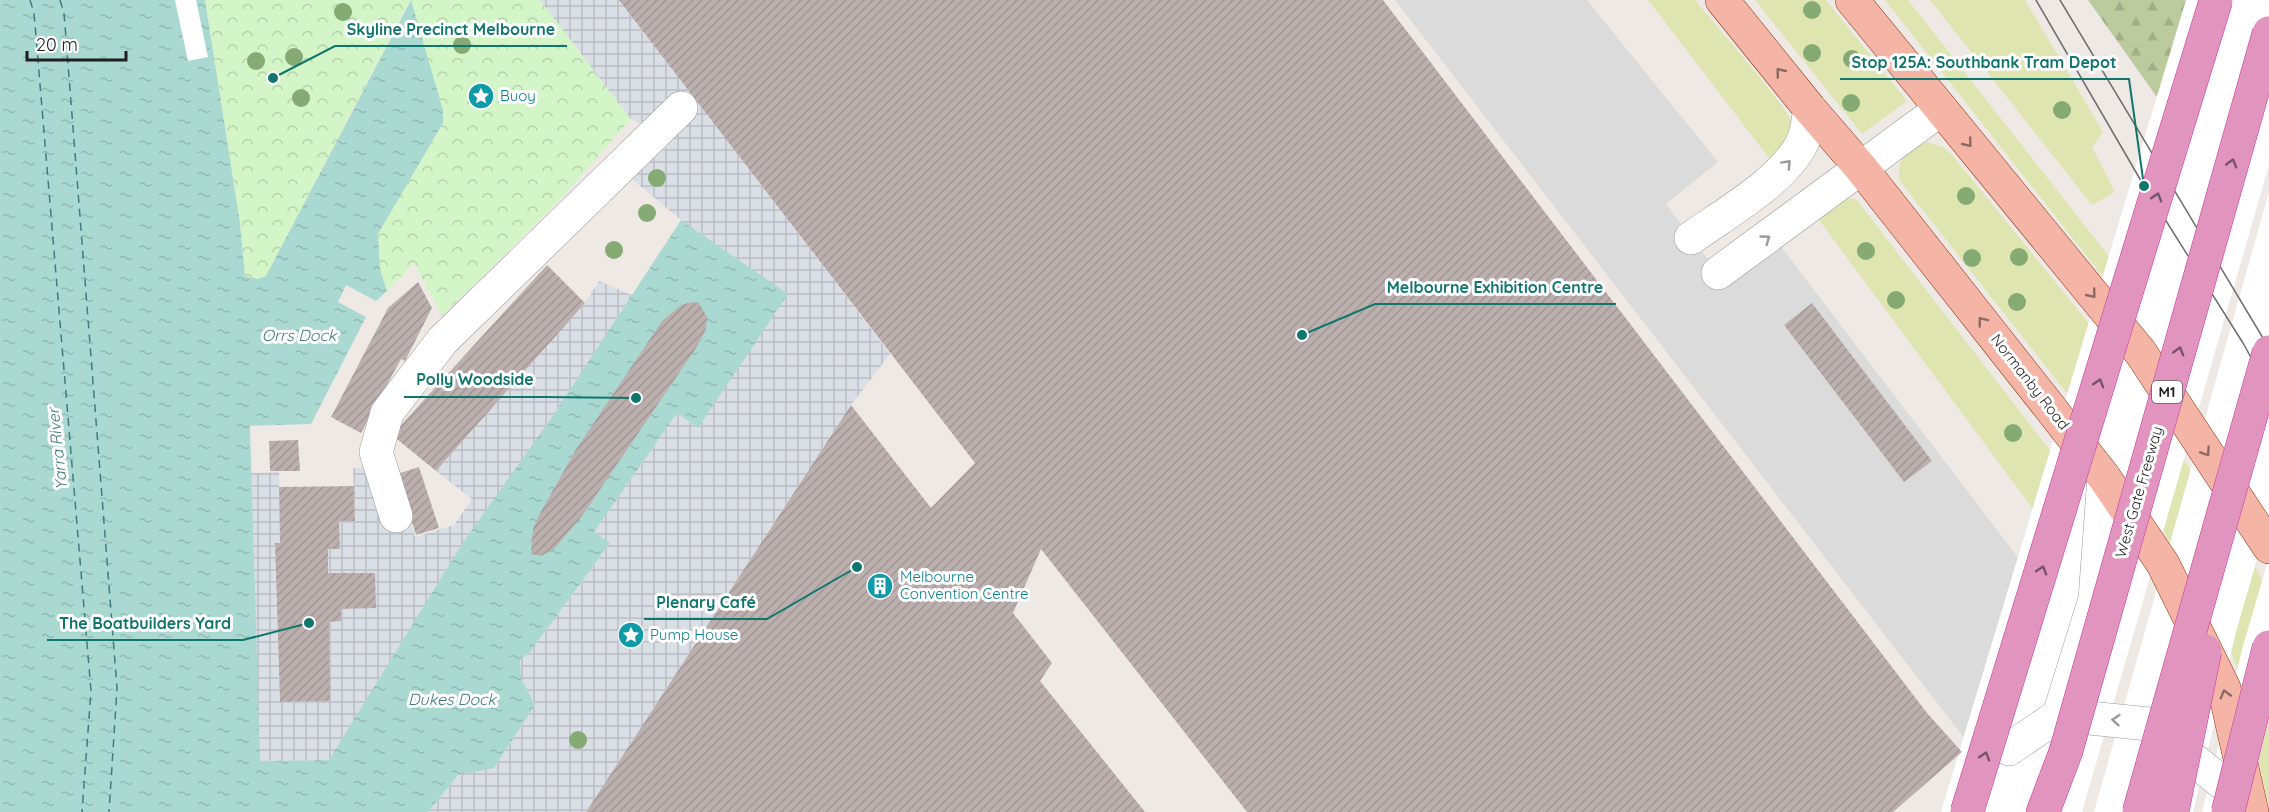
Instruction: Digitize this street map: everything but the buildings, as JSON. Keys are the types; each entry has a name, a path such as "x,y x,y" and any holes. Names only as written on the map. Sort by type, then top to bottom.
{"highway":[{"path":"1967,812 2216,0"},
{"name":"West Gate Freeway","path":"2048,812 2269,33"},
{"path":"2139,812 2269,352"},
{"path":"2172,812 2256,399"},
{"path":"2243,810 2269,647"},
{"path":"2043,812 2066,751"}],"main road":[{"name":"Normanby Road","path":"1722,0 1861,168 2104,477 2163,564 2224,688 2243,810"},
{"path":"1852,0 2141,353 2269,547"}],"lane":[{"path":"396,516 376,452 387,413 442,341 681,108"},
{"path":"1691,238 1776,177 1795,156 1804,139 1810,109"},
{"path":"1718,273 1941,109"},
{"path":"2009,749 2058,715 2095,599 2104,477"},
{"path":"2058,715 2149,724 2243,810"}],"green space":[{"path":"205,0 410,0 266,276 258,279 245,276 240,223"},
{"path":"410,0 540,0 631,119 558,202 442,316 414,263 387,291 380,269 378,234 443,123 443,110"},
{"path":"1648,0 1695,0 1778,101 1792,123 1792,129 1787,144 1772,162"},
{"path":"1755,0 1826,0 1907,101 1862,134"},
{"path":"1885,0 1908,0 2111,259 2104,278"},
{"path":"1930,0 2025,0 2103,132 2092,147 2115,192 2092,205"},
{"path":"2088,0 2187,0 2159,100"},
{"path":"1927,142 1943,147 1952,155 2087,321 2248,552 2269,594 2269,807 2242,683 2222,626 2190,572 2103,439 1899,180 1900,166 1904,156 1913,148"},
{"path":"1846,198 1856,199 2052,453 2033,509 1819,220"}],"shaded area":[{"path":"540,0 621,0 890,354 851,405 586,812 428,812 458,775 494,768 535,705 521,678 520,660 530,652 610,543 594,532 677,413 698,428 681,220 632,179 672,142 631,119"},
{"path":"1395,0 1587,0 1718,162 1666,204 1691,238 1729,286 1779,244 2061,614 1968,743"},
{"path":"599,281 632,295 329,760 259,761 251,473 279,472 280,543 275,543 280,702 329,701 329,622 341,621 341,609 376,607 375,573 328,573 328,549 340,549 339,521 355,520 353,468 368,467 395,472 415,537 454,525 472,499 436,471 585,303"}],"water":[{"path":"0,0 205,0 240,223 245,276 258,279 266,276 411,0 443,110 443,123 378,234 380,269 387,291 376,301 346,285 338,302 366,317 311,424 250,426 260,761 329,760 462,544 554,414 681,220 788,294 698,428 677,413 594,532 610,543 530,652 520,660 521,678 535,705 494,768 458,775 428,812 0,812"}],"pier":[{"path":"175,0 196,0 208,57 188,61"},
{"path":"2186,0 2269,0 2269,165 2082,812 1941,812"},
{"path":"2269,192 2269,518 2236,632 2193,812 2094,812"},
{"path":"2269,557 2269,719 2245,812 2202,812 2243,646"}],"ferry route":[{"path":"30,0 34,13 91,691 82,812"},
{"path":"60,0 64,13 117,688 109,812"}],"tram line":[{"path":"2036,0 2144,186 2243,343 2269,390"},
{"path":"2060,0 2269,348"}],"place":[{"name":"Skyline Precinct Melbourne","path":"273,78"},
{"name":"Buoy","path":"481,96"},
{"name":"Stop 125A: Southbank Tram Depot","path":"2144,186"},
{"name":"Melbourne Exhibition Centre","path":"1302,335"},
{"name":"Polly Woodside","path":"636,398"},
{"name":"Plenary Café","path":"857,567"},
{"name":"Melbourne Convention Centre","path":"880,586"},
{"name":"The Boatbuilders Yard","path":"309,623"},
{"name":"Pump House","path":"631,635"}],"water label":[{"name":"Orrs Dock","path":"299,335"},
{"name":"Yarra River","path":"57,449"},
{"name":"Dukes Dock","path":"452,699"}]}
